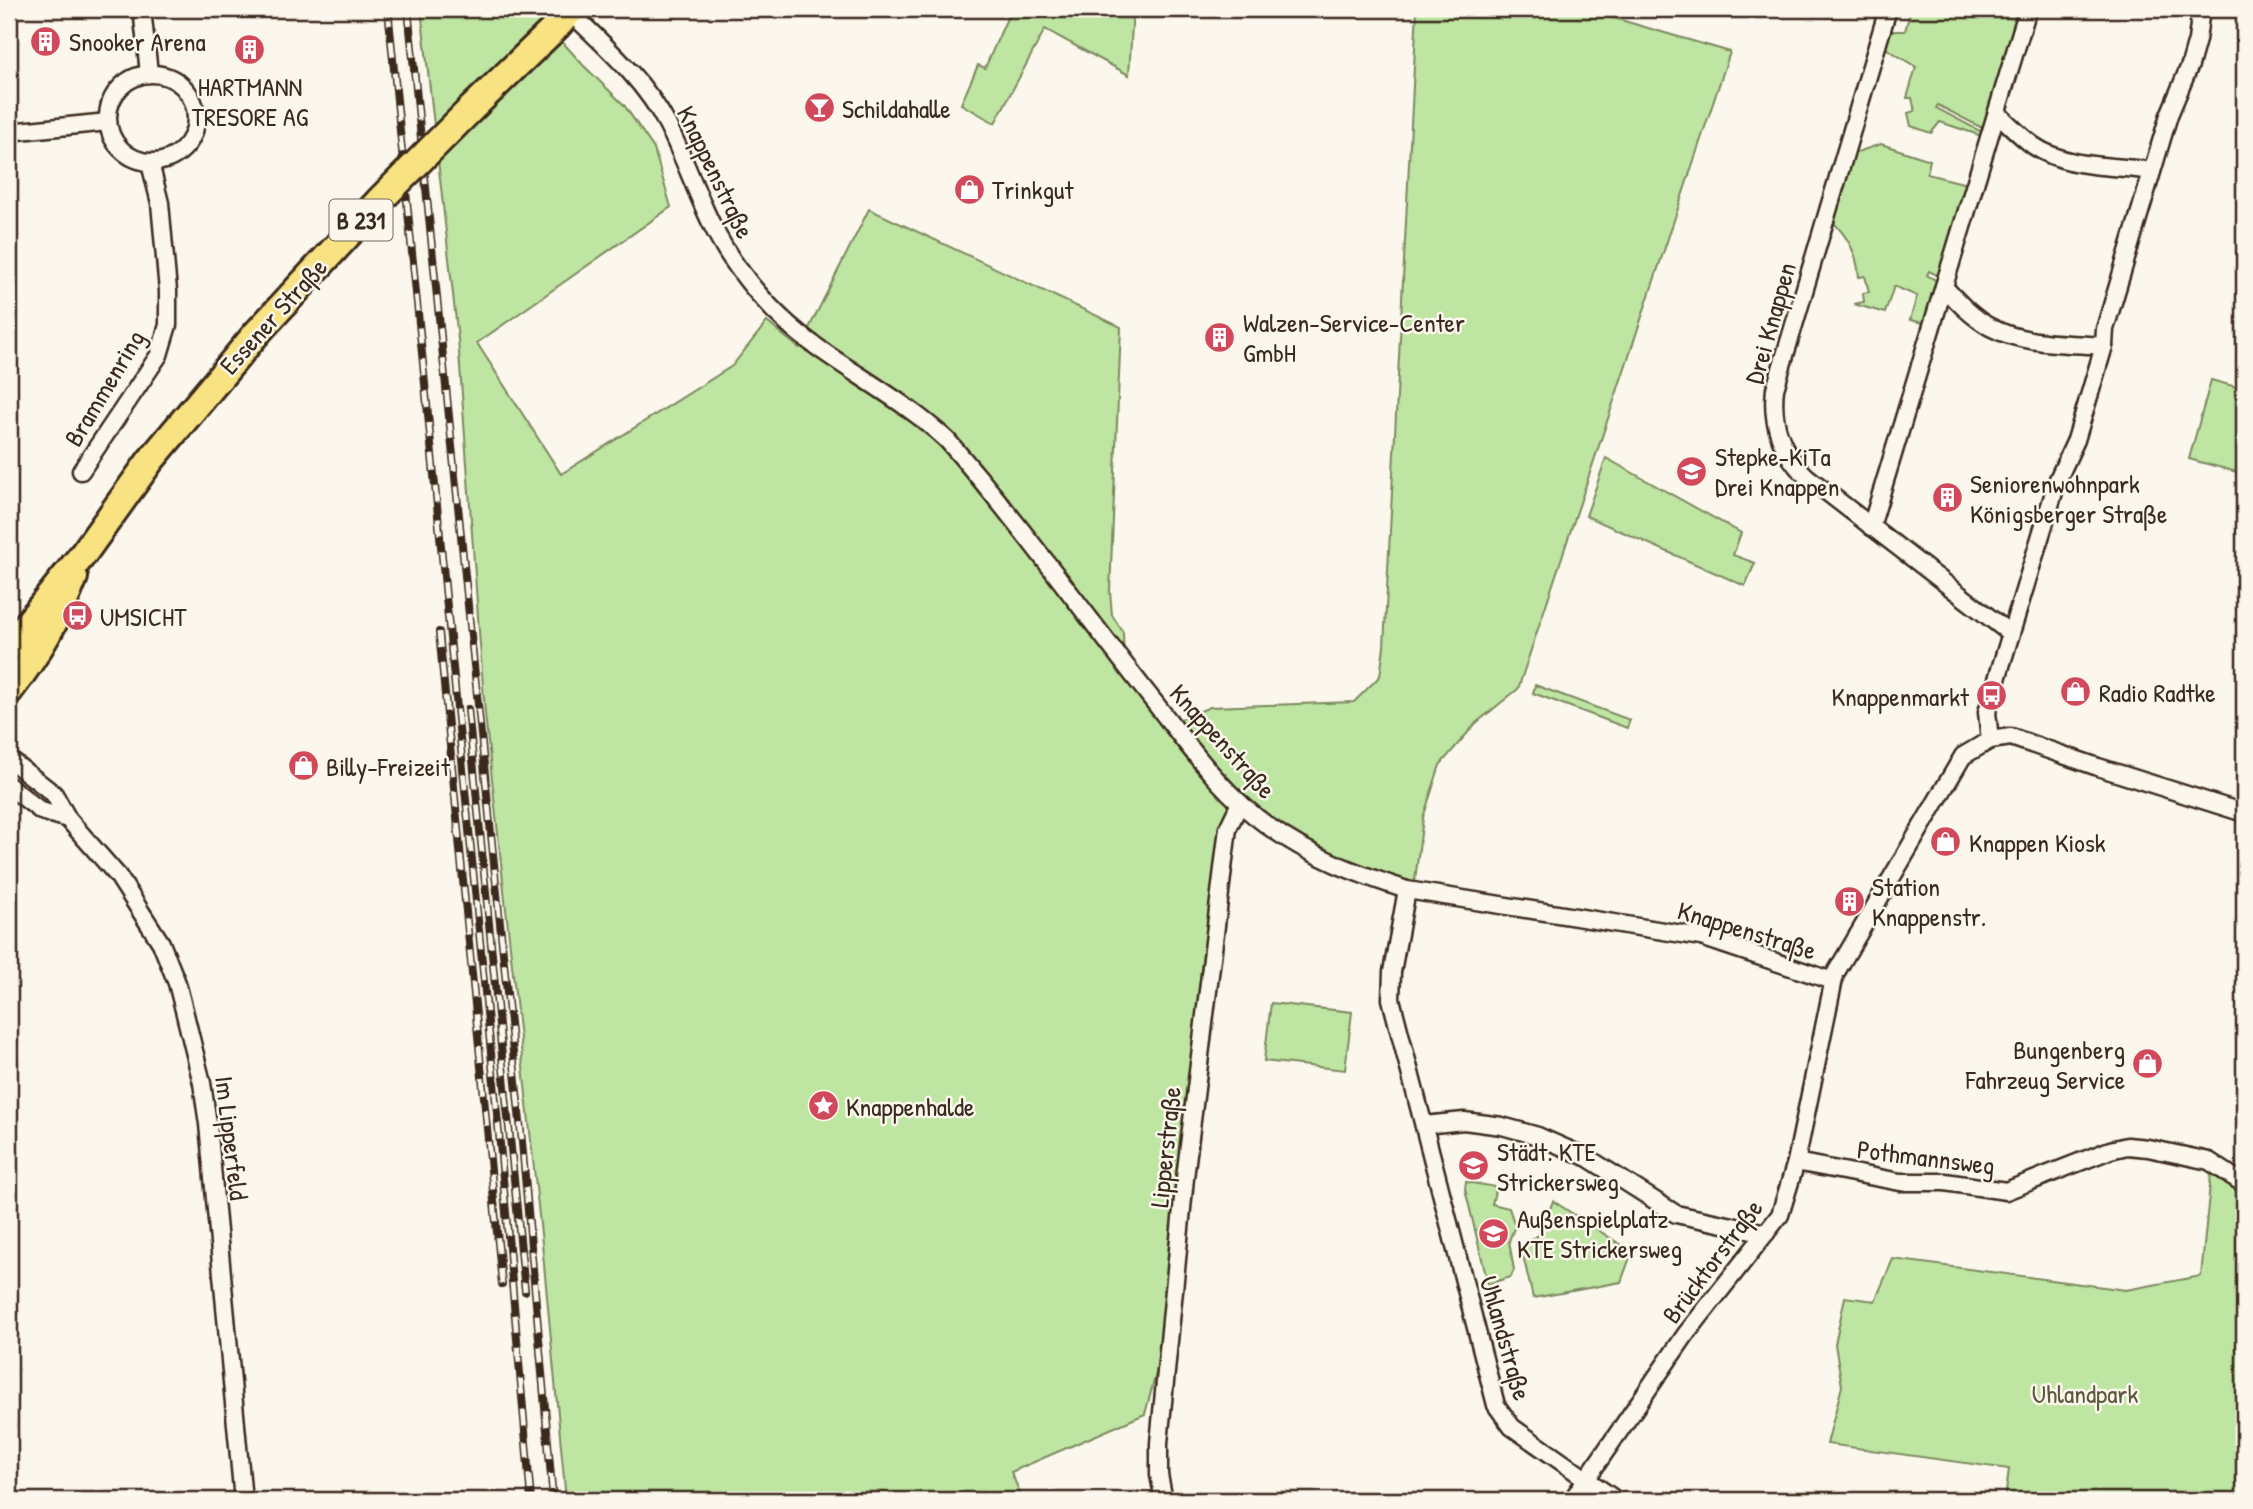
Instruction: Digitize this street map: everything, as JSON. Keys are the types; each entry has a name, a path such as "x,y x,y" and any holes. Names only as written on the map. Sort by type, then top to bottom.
{"main road":[{"name":"Essener Straße","path":"9,647 84,553 150,461 256,334 379,201 571,10"},
{"name":"Essener Straße","path":"9,691 58,617 84,553"}],"street":[{"path":"142,9 149,73"},
{"name":"Drei Knappen","path":"1888,9 1774,389 1778,436 1796,467 2011,634"},
{"path":"1871,527 2028,9"},
{"name":"Knappenstraße","path":"571,10 648,93 667,124 705,212 738,269 792,327 898,401 947,440 1176,732 1240,803 1270,827 1315,855 1360,875 1408,890 1701,937 1833,981 1841,961 1959,761 1970,751 1990,740"},
{"path":"2198,10 2200,28 2194,52 2180,94 2169,115 2105,329 2104,346 2076,440 2058,480 1987,712 1990,740 2011,737 2244,813"},
{"path":"149,73 170,78 185,89 196,120 192,134 183,148 170,158 150,163 125,153 114,139 108,122 112,100 118,91 132,78 149,73"},
{"path":"1997,113 2034,146 2054,156 2085,164 2152,171"},
{"path":"9,132 108,122"},
{"name":"Brammenring","path":"81,471 159,355 168,325 168,291 160,203 150,163"},
{"path":"1944,288 1982,322 2010,334 2032,340 2104,346"},
{"name":"Im Lipperfeld","path":"9,759 54,794 68,819 113,869 143,912 165,953 184,1010 202,1083 208,1124 243,1500"},
{"name":"Im Lipperfeld","path":"9,786 41,811 68,819"},
{"name":"Lipperstraße","path":"1164,1500 1159,1475 1159,1443 1185,1178 1228,828 1240,803"},
{"name":"Uhlandstraße","path":"1408,890 1390,990 1496,1405 1512,1427 1616,1500"},
{"name":"Brücktorstraße","path":"1572,1500 1686,1334 1783,1208 1796,1162 1833,981"},
{"path":"1423,1125 1464,1121 1502,1126 1538,1136 1588,1158 1676,1214 1766,1233"},
{"name":"Pothmannsweg","path":"1796,1162 1900,1182 1944,1182 2006,1191 2110,1150 2127,1146 2209,1161 2244,1184"}],"green space":[{"path":"421,9 533,9 583,65 624,105 654,149 671,207 477,343 561,474 732,366 767,322 799,348 869,209 1121,327 1110,591 1112,615 1123,632 1124,667 1238,802 1173,1310 1145,1414 1011,1472 1023,1500 566,1500 542,1243 485,714 458,339"},
{"path":"1011,9 1133,9 1129,75 1045,29 995,123 961,104 978,65 985,68"},
{"path":"1417,9 1583,9 1730,52 1518,689 1476,723 1440,765 1423,818 1414,888 1284,836 1171,723 1210,707 1354,702 1380,676 1384,647"},
{"path":"1911,9 2021,9 1984,129 1938,105 1936,108 1982,132 1982,136 1940,122 1931,133 1911,126 1908,113 1915,111 1912,98 1907,98 1916,67 1884,47 1889,31 1905,31"},
{"path":"1881,144 1930,160 1927,174 1967,184 1939,276 1929,271 1927,275 1937,281 1924,323 1910,320 1917,296 1894,286 1885,313 1854,304 1864,302 1863,293 1869,292 1865,276 1859,277 1851,246 1832,221 1851,154"},
{"path":"2211,380 2244,389 2244,474 2189,459"},
{"path":"1606,458 1741,533 1733,555 1755,563 1745,586 1586,516"},
{"path":"1535,685 1630,720 1627,728 1533,693"},
{"path":"1271,1003 1352,1012 1345,1070 1264,1061"},
{"name":"Uhlandpark","path":"2211,1174 2244,1195 2244,1500 2005,1500 2009,1469 1827,1444 1842,1386 1835,1344 1845,1297 1875,1301 1893,1259 2126,1290 2201,1276"},
{"name":"Außenspielplatz KTE Strickersweg","path":"1466,1182 1496,1187 1492,1204 1509,1208 1515,1226 1509,1241 1514,1270 1511,1277 1488,1284 1465,1189"},
{"path":"1553,1201 1632,1252 1621,1282 1533,1298 1521,1247 1540,1234"}],"railway":[{"path":"388,9 500,1144 531,1500"},
{"path":"408,9 522,1142 553,1500"},
{"path":"439,632 502,1284"},
{"path":"468,709 525,1291"}],"place":[{"name":"Snooker Arena","path":"46,41"},
{"name":"HARTMANN TRESORE AG","path":"250,50"},
{"name":"Schildahalle","path":"819,108"},
{"name":"Trinkgut","path":"969,189"},
{"name":"Walzen-Service-Center GmbH","path":"1220,337"},
{"name":"Stepke-KiTa Drei Knappen","path":"1692,471"},
{"name":"Seniorenwohnpark Königsberger Straße","path":"1947,498"},
{"name":"UMSICHT","path":"77,616"},
{"name":"Radio Radtke","path":"2076,692"},
{"name":"Knappenmarkt","path":"1992,696"},
{"name":"Billy-Freizeit","path":"303,766"},
{"name":"Knappen Kiosk","path":"1946,842"},
{"name":"Station Knappenstr.","path":"1849,901"},
{"name":"Bungenberg Fahrzeug Service","path":"2148,1064"},
{"name":"Knappenhalde","path":"823,1106"},
{"name":"Städt. KTE Strickersweg","path":"1474,1166"},
{"name":"Außenspielplatz KTE Strickersweg","path":"1494,1233"}]}
